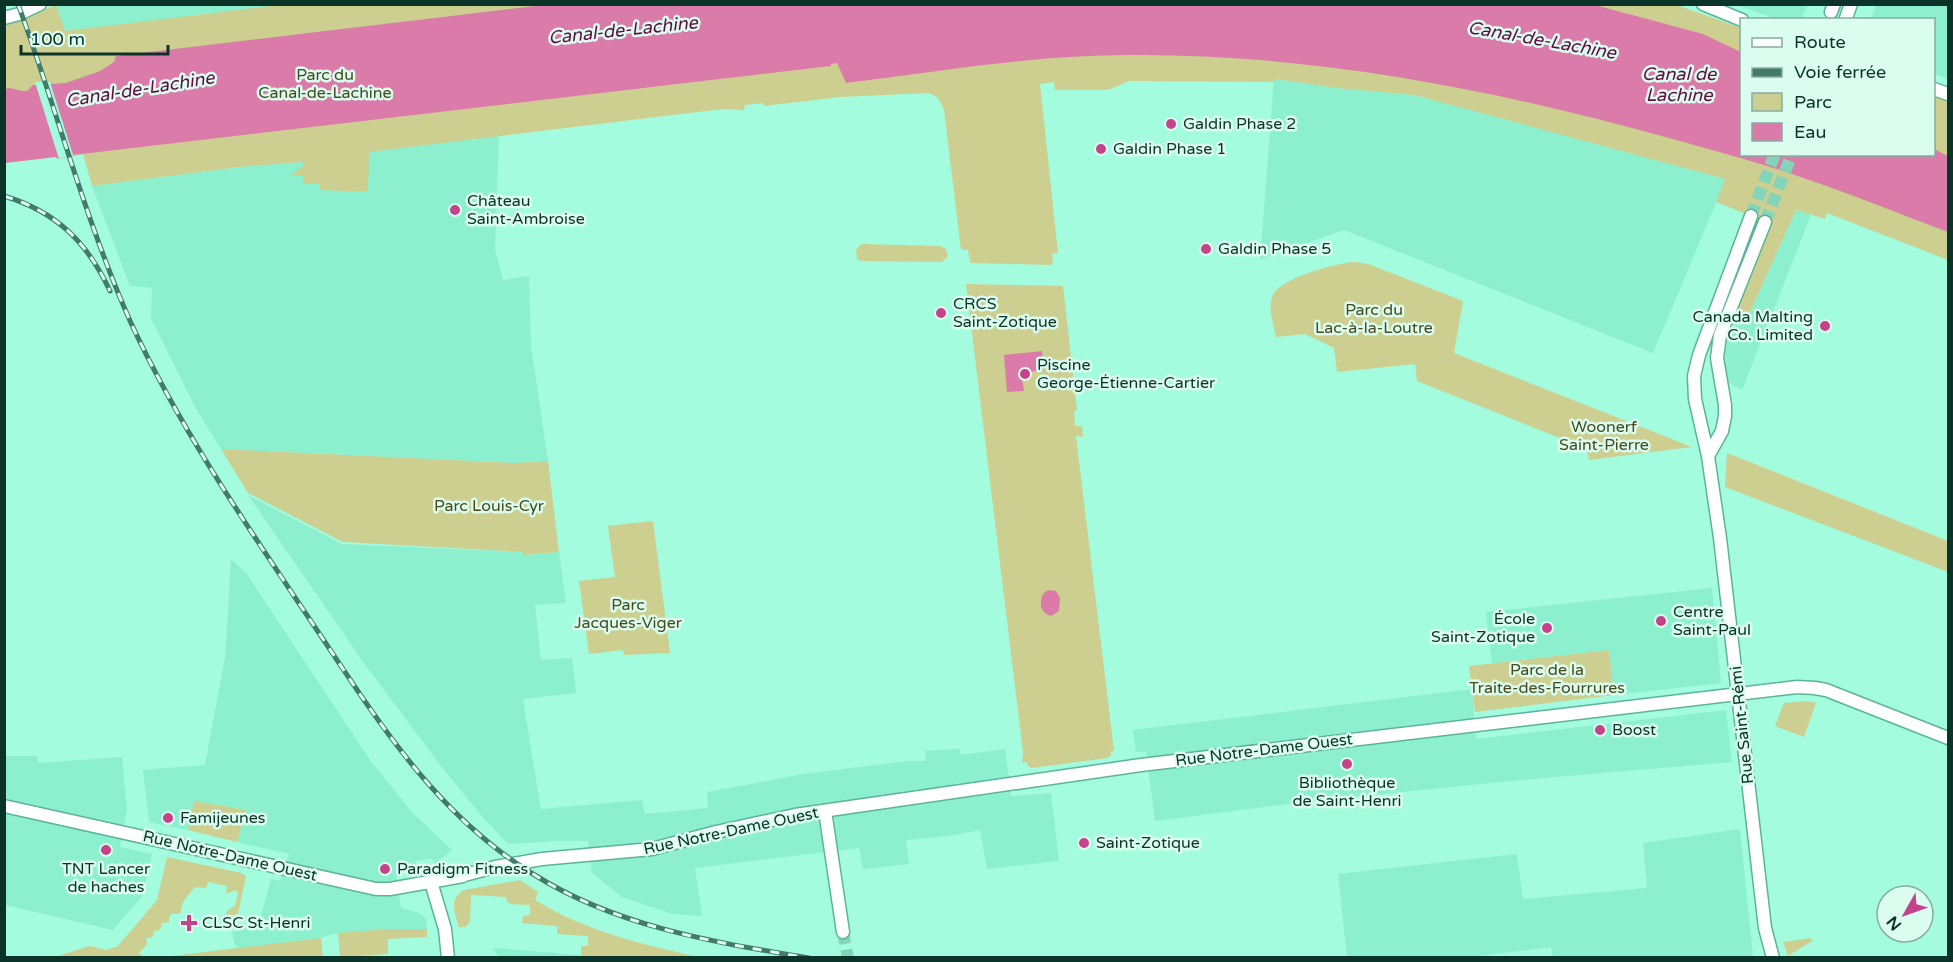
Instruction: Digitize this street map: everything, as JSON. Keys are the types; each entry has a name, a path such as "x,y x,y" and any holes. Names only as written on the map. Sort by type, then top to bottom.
{"main road":[{"path":"4,18 40,4"},
{"path":"1703,4 1740,19"},
{"path":"1846,18 1851,4"},
{"name":"Rue Saint-Rémi","path":"1751,216 1695,366 1695,399 1708,456 1765,928 1773,957"},
{"path":"1708,456 1722,431 1725,416 1717,358 1720,335 1765,222"},
{"name":"Rue Notre-Dame Ouest","path":"4,806 386,890 542,859 652,849 750,824 825,811 1159,763 1797,687 1821,689 1948,738"},
{"path":"825,811 843,932"},
{"path":"431,882 445,929 448,957"}],"shaded area":[{"path":"1808,4 1801,18 1773,18 1737,5"},
{"path":"56,5 309,5 201,14 65,31"},
{"path":"1876,5 1948,5 1948,79 1935,74 1935,18 1871,18"},
{"path":"1274,79 1336,88 1414,95 1726,179 1653,353 1344,230 1260,260"},
{"path":"499,135 495,250 503,280 529,276 531,346 548,461 514,463 221,449 196,409 151,318 152,288 130,286 92,186 239,167 304,162 320,184 320,189 367,192 369,152 459,140 477,140 477,138"},
{"path":"1796,210 1811,215 1742,390 1729,383 1726,375 1725,353 1730,325 1734,315 1746,321"},
{"path":"248,495 342,544 524,552 524,555 559,552 566,603 535,605 541,660 572,658 576,693 523,699 541,809 642,800 645,814 708,808 707,792 804,774 908,761 926,761 925,751 960,749 961,755 1005,749 1011,796 1051,793 1059,861 987,869 980,830 906,840 909,864 863,869 859,848 695,868 702,916 672,914 622,897 592,873 588,841 508,844 481,815 366,666"},
{"path":"231,559 246,573 370,760 411,811 452,850 434,865 433,859 415,861 416,865 396,871 401,908 419,913 426,919 427,929 387,929 333,934 321,938 239,948 235,945 232,932 259,923 271,879 280,881 289,854 237,842 246,810 194,801 188,830 149,822 143,770 205,765 225,658"},
{"name":"Centre Saint-Paul","path":"1712,588 1721,683 1614,695 1609,650 1492,663 1486,612"},
{"path":"1472,689 1476,739 1726,710 1732,762 1303,802 1155,821 1146,752 1136,752 1133,730"},
{"path":"5,756 37,756 38,763 122,757 127,809 120,847 152,854 143,895 113,930 5,905"},
{"path":"1740,829 1753,957 1553,957 1551,947 1463,958 1347,957 1338,874 1517,854 1523,899 1647,888 1643,843"},
{"path":"493,948 580,955 580,957 499,957"}],"green space":[{"name":"Canal de Lachine","path":"1674,4 1740,28 1740,156 1935,156 1935,96 1948,101 1948,260 1827,213 1825,219 1796,210 1746,321 1734,315 1771,224 1716,202 1725,179 1414,95 1336,88 1275,79 1274,82 1129,81 1108,90 1055,90 1054,82 1040,84 1058,253 1052,254 1051,265 972,263 968,250 961,250 944,110 938,98 929,93 840,97 764,106 763,103 745,105 744,110 724,109 369,152 368,192 320,190 320,184 303,184 303,176 292,175 303,166 303,162 239,167 92,186 83,154 59,159 55,157 5,163 5,24 56,5 65,31 278,5"},
{"path":"861,244 940,246 946,249 948,256 942,262 860,261 857,259 856,250"},
{"name":"Parc du Lac-à-la-Loutre","path":"1354,262 1368,264 1463,301 1454,353 1692,447 1589,460 1587,449 1417,381 1415,364 1337,372 1334,348 1305,334 1276,337 1271,300 1278,289 1310,272"},
{"path":"966,284 1063,286 1077,410 1074,411 1075,426 1082,426 1083,437 1076,436 1114,751 1111,751 1111,756 1107,758 1032,768 1027,762 1022,763 1023,752"},
{"name":"Parc Louis-Cyr","path":"221,449 514,463 548,461 559,552 524,555 523,552 343,542 248,493"},
{"path":"1727,453 1948,541 1948,572 1725,487"},
{"name":"Parc Jacques-Viger","path":"653,521 670,653 624,655 623,650 589,654 579,581 615,577 608,526"},
{"name":"Parc de la Traite-des-Fourrures","path":"1609,650 1614,695 1475,712 1469,666"},
{"path":"1807,701 1816,703 1804,737 1775,726 1784,703"},
{"path":"194,801 246,810 237,842 188,830"},
{"path":"167,857 246,876 238,914 228,917 225,915 235,906 238,893 236,890 226,894 227,886 208,882 206,888 195,887 183,902 180,914 171,914 169,922 162,923 160,930 154,931 153,937 146,938 147,944 139,953 144,957 54,957 90,946 106,950 118,946 157,900"},
{"path":"520,880 538,892 535,900 574,920 614,935 698,957 581,957 581,946 588,946 588,936 557,934 557,926 522,923 523,916 530,915 530,905 510,904 506,897 471,895 470,922 465,927 459,927 454,902 464,890"},
{"path":"427,929 427,937 388,939 388,954 340,957 338,933"},
{"path":"321,938 323,957 164,957"},
{"path":"1811,938 1812,941 1788,956 1783,942"}],"water":[{"name":"Canal de Lachine","path":"551,4 1595,5 1703,34 1740,52 1740,156 1935,156 1935,150 1948,156 1948,232 1774,168 1539,105 1407,78 1273,61 1206,57 1102,55 1065,57 846,83 837,63 831,66 73,155 59,159 55,157 5,163 4,89 27,91 33,85 66,83 100,71 114,62 116,56"},
{"name":"Piscine George-Étienne-Cartier","path":"1042,351 1044,370 1021,373 1024,391 1007,392 1004,355"},
{"path":"1048,590 1056,591 1060,598 1059,611 1051,616 1045,613 1041,604 1043,594"}],"pier":[{"path":"35,82 50,82 73,155 59,159"}],"tunnel":[{"path":"1751,216 1774,156"},
{"path":"1765,222 1791,156"},
{"path":"843,932 848,958"}],"railway":[{"path":"18,4 99,245 151,365 196,445 246,523 368,705 415,768 469,826 533,874 565,892 632,920 666,930 737,946 809,958"},
{"path":"4,196 40,211 68,231 91,258 110,291"}],"place":[{"name":"Galdin Phase 2","path":"1171,124"},
{"name":"Galdin Phase 1","path":"1101,149"},
{"name":"Château Saint-Ambroise","path":"455,210"},
{"name":"Galdin Phase 5","path":"1206,249"},
{"name":"CRCS Saint-Zotique","path":"941,313"},
{"name":"Canada Malting Co. Limited","path":"1825,326"},
{"name":"Piscine George-Étienne-Cartier","path":"1025,374"},
{"name":"Centre Saint-Paul","path":"1661,621"},
{"name":"École Saint-Zotique","path":"1547,628"},
{"name":"Boost","path":"1600,730"},
{"name":"Bibliothèque de Saint-Henri","path":"1347,764"},
{"name":"Famijeunes","path":"168,818"},
{"name":"Saint-Zotique","path":"1084,843"},
{"name":"TNT Lancer de haches","path":"106,850"},
{"name":"Paradigm Fitness","path":"385,869"},
{"name":"CLSC St-Henri","path":"189,923"}],"water label":[{"name":"Canal-de-Lachine","path":"623,30"},
{"name":"Canal-de-Lachine","path":"1542,40"},
{"name":"Canal-de-Lachine","path":"140,89"}],"park label":[{"name":"Parc du Canal-de-Lachine","path":"325,84"},
{"name":"Woonerf Saint-Pierre","path":"1604,436"}]}
